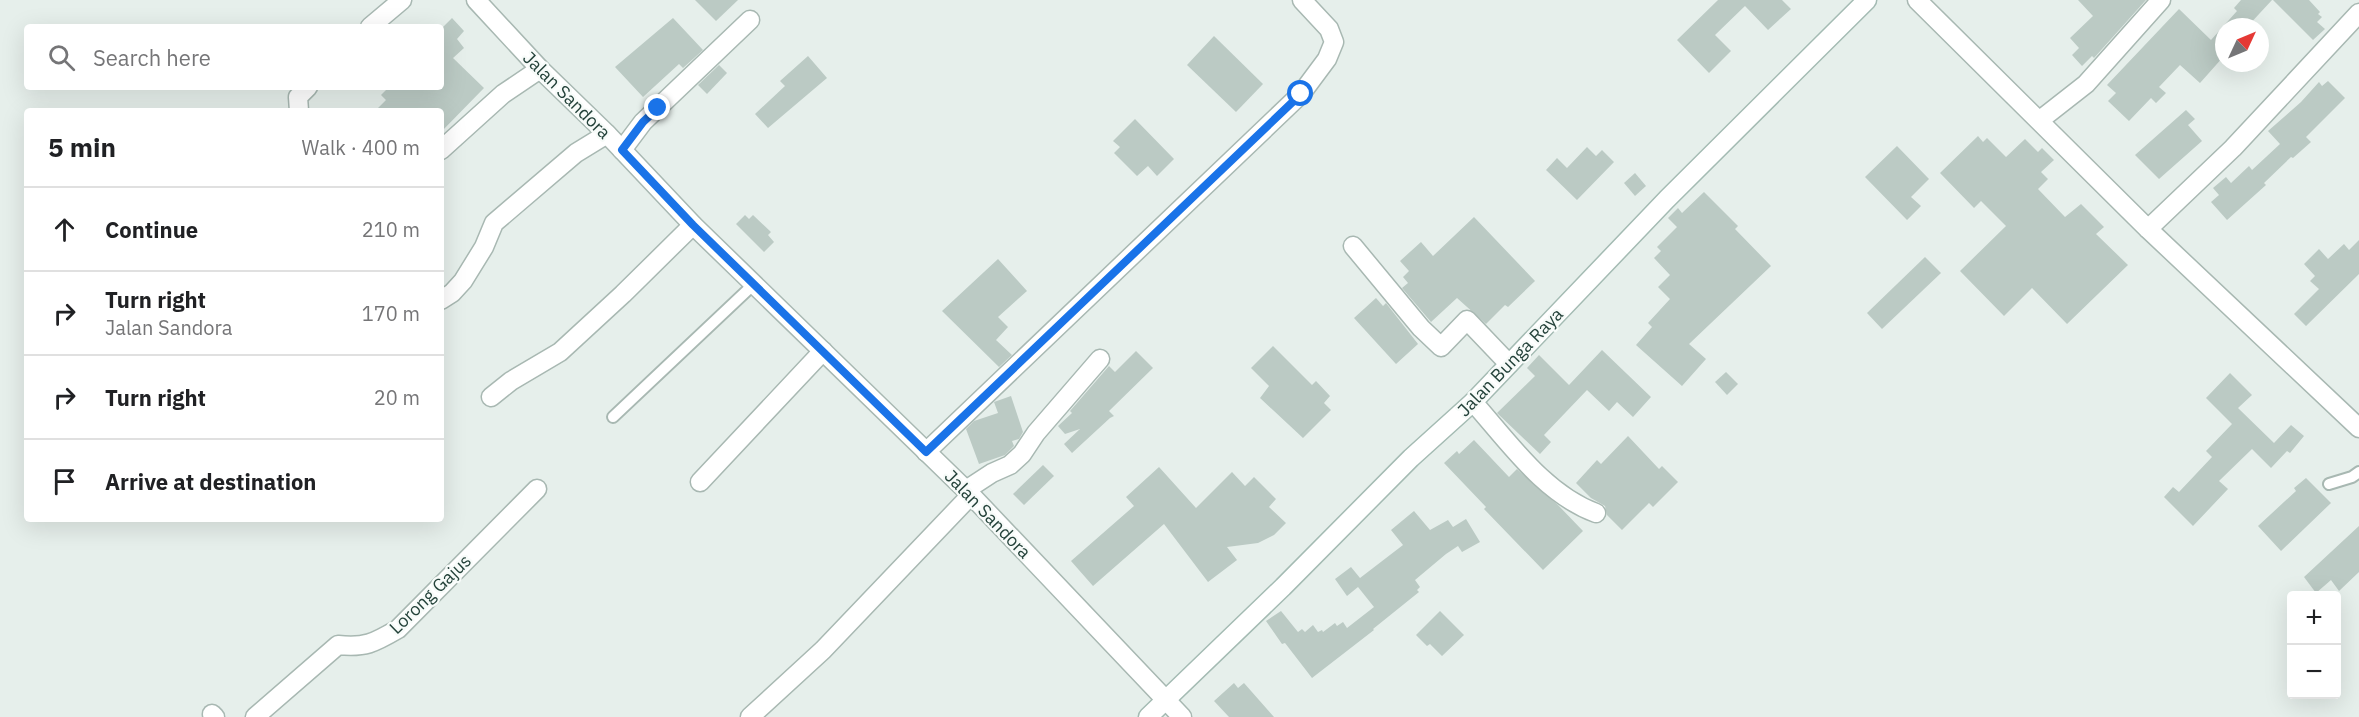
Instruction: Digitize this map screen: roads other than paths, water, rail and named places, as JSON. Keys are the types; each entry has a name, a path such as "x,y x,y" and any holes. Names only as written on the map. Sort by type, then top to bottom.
{"street":[{"path":"374,24 402,0"},
{"name":"Jalan Sandora","path":"476,0 540,69 607,134 693,225 969,493 1182,717"},
{"path":"926,452 1301,94 1327,59 1334,42 1329,29 1302,0"},
{"name":"Jalan Bunga Raya","path":"1148,717 1283,587 1411,458 1473,402 1667,199 1867,0"},
{"path":"1917,0 2148,229 2173,250 2359,428"},
{"path":"2040,120 2086,84 2161,0"},
{"path":"2148,229 2233,148 2359,13"},
{"path":"622,150 643,122 750,20"},
{"path":"444,147 503,94 540,69"},
{"path":"299,108 297,97 305,90"},
{"path":"444,298 463,281 484,247 494,223 576,153 607,134"},
{"path":"491,397 511,381 560,352 693,225"},
{"path":"1353,246 1421,328 1441,347 1467,320 1509,364"},
{"path":"700,482 823,351"},
{"path":"750,717 823,650 969,493 992,473 1010,465 1022,454 1036,433 1100,359"},
{"path":"1473,402 1534,470 1558,492 1580,507 1596,513"},
{"name":"Lorong Gajus","path":"255,717 338,645 357,647 372,644 398,629 537,489"}],"lane":[{"path":"613,417 754,284"},
{"path":"2329,484 2352,477 2359,472"}]}
